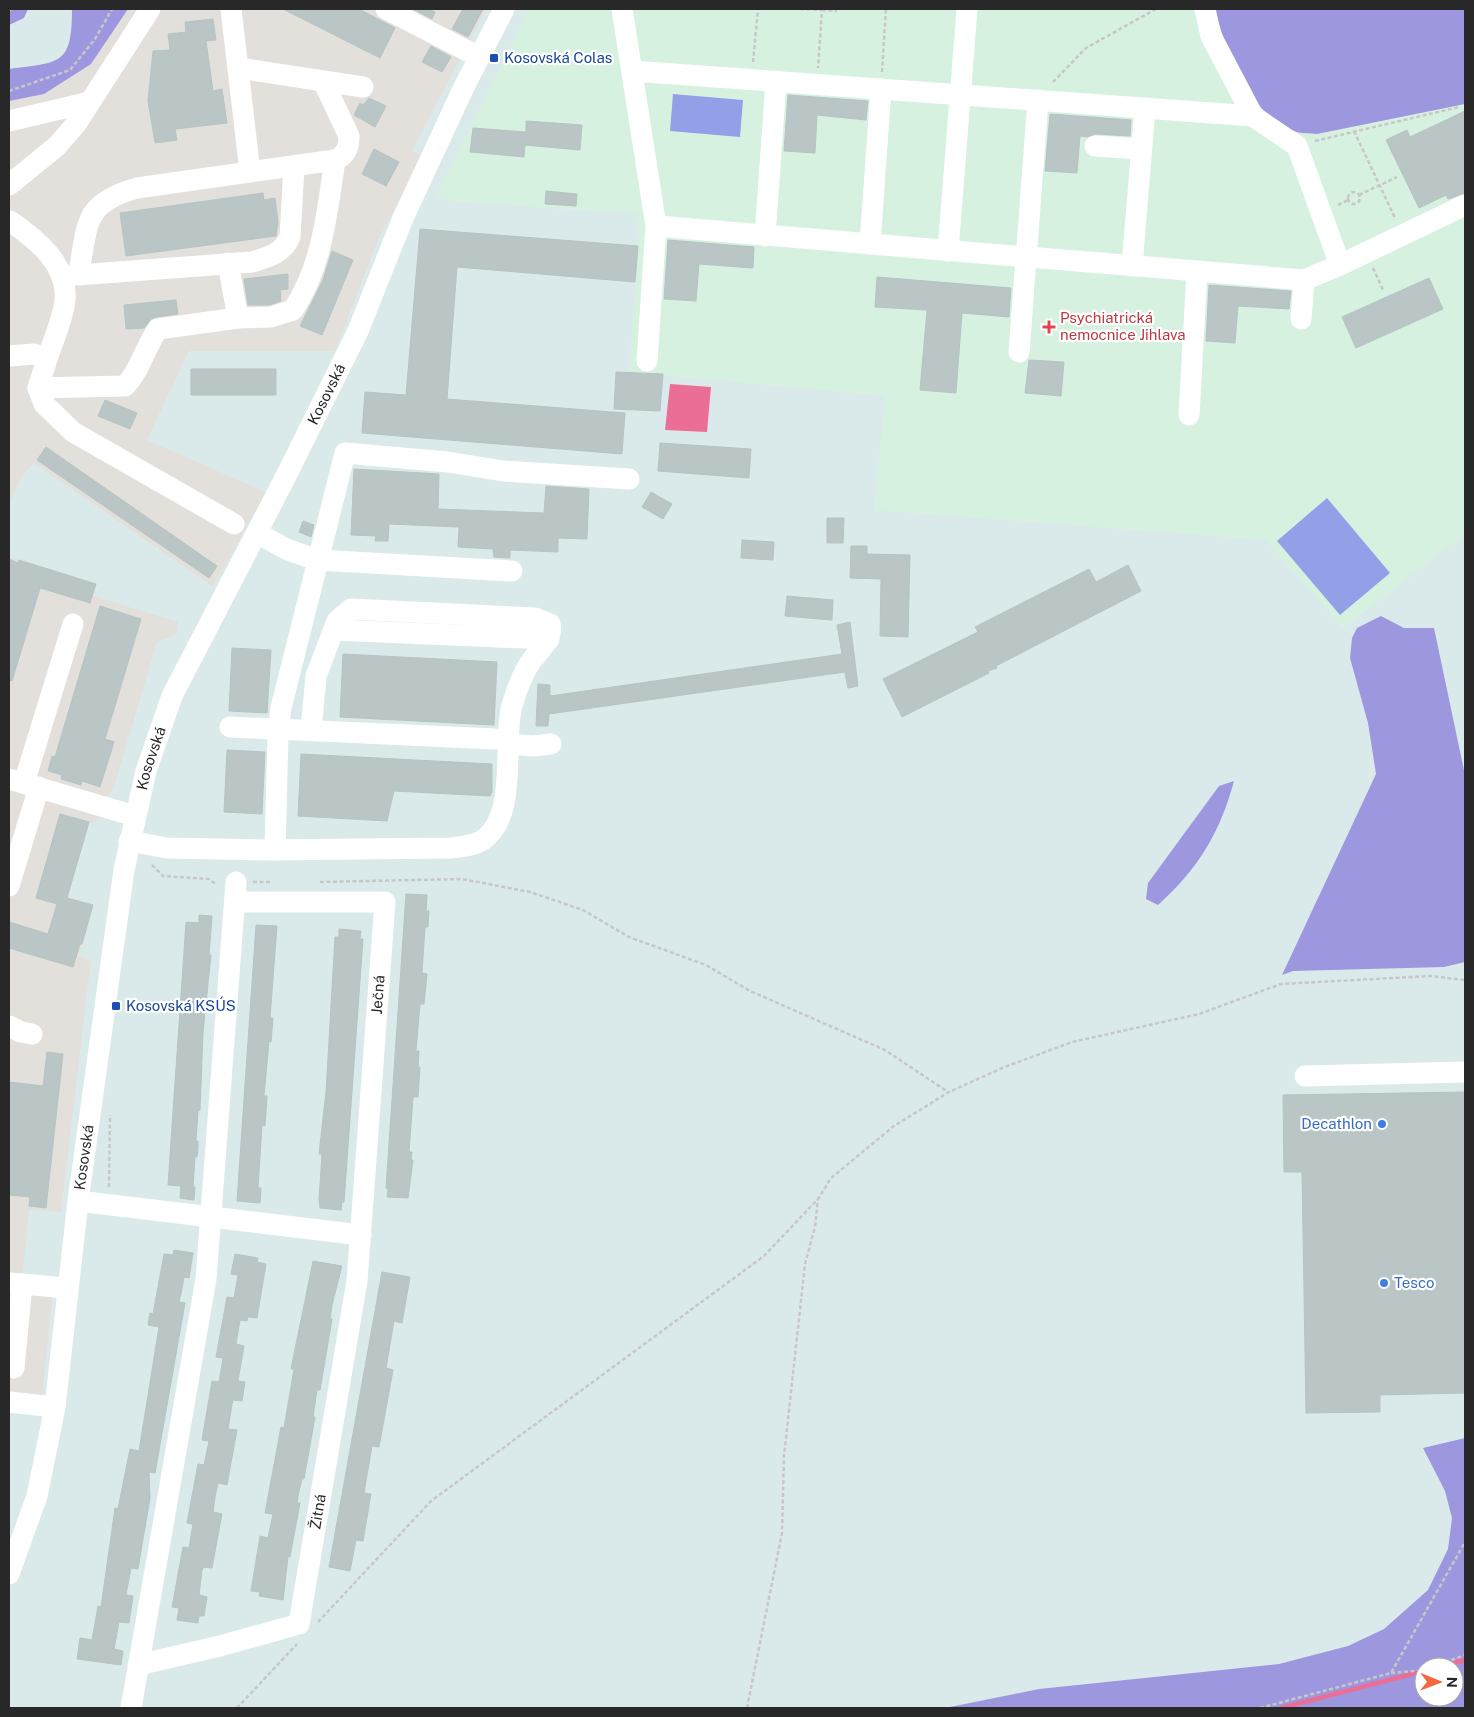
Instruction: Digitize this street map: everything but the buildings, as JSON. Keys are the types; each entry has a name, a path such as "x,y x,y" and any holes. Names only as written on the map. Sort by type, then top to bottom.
{"street":[{"path":"9,185 57,146 76,124 150,9"},
{"path":"231,9 250,172"},
{"path":"386,9 479,57"},
{"name":"Kosovská","path":"9,1574 37,1496 55,1407 78,1201 129,841 146,771 172,696 257,533 358,331 403,218 479,57 504,9"},
{"path":"622,9 656,226 646,361"},
{"path":"948,250 967,9"},
{"path":"1205,9 1211,36 1253,116 1297,146 1340,265"},
{"path":"238,68 363,87"},
{"path":"632,71 1253,116"},
{"path":"294,166 290,237 286,246 269,258 228,264 78,275 91,212 114,194 137,188 335,160 344,156 349,145 349,136 324,81"},
{"path":"765,236 776,81"},
{"path":"870,244 881,89"},
{"path":"1019,352 1038,100"},
{"path":"9,121 90,102"},
{"path":"1132,266 1145,108"},
{"path":"1095,146 1141,149"},
{"path":"38,388 125,386 132,380 148,343 158,329 238,318 271,317 286,314 293,310 302,297 310,279 322,238 335,160"},
{"path":"656,226 1304,280 1340,265 1465,205"},
{"path":"9,224 38,240 51,258 64,288 65,300 62,312 38,388 44,404 73,432 234,524"},
{"path":"228,264 238,318"},
{"path":"1189,414 1197,271"},
{"path":"1301,319 1304,280"},
{"path":"9,356 34,354 47,359"},
{"path":"275,850 281,708 345,453 448,462 503,471 629,479"},
{"path":"257,533 286,549 317,560 512,570"},
{"path":"129,841 167,848 275,850 450,848 482,840 491,832 505,804 501,742 518,687 528,666 549,639 552,631 550,624 536,618 351,609 343,614 334,630 316,676 311,730"},
{"path":"9,886 24,783 73,624"},
{"path":"230,727 311,730 501,742 534,746 551,744"},
{"path":"24,783 136,816"},
{"path":"131,1708 206,1279 236,892"},
{"name":"Ječná","path":"236,892 385,902 361,1235"},
{"path":"9,1026 21,1032 32,1034"},
{"path":"1305,1076 1465,1072"},
{"path":"78,1201 361,1235"},
{"name":"Žitná","path":"138,1665 220,1646 299,1624 357,1281 361,1235"},
{"path":"14,1368 16,1284 67,1288"},
{"path":"9,1402 55,1407"}],"path":[{"path":"9,91 70,70 94,39 112,9"},
{"path":"752,79 758,9"},
{"path":"800,9 836,11 836,9"},
{"path":"881,89 886,9"},
{"path":"1038,100 1059,74 1086,48 1156,9"},
{"path":"817,84 822,10"},
{"path":"1297,146 1459,107"},
{"path":"1354,131 1403,235"},
{"path":"1359,195 1352,192 1348,196 1348,200 1356,203 1359,195 1397,177"},
{"path":"1367,252 1383,290"},
{"path":"151,864 163,876 213,880 230,901 236,892 273,882"},
{"path":"320,882 462,879 530,892 583,910 629,936 667,952 706,965 750,991 885,1050 949,1092"},
{"path":"317,1622 431,1501 764,1256 818,1199 831,1178 858,1154 894,1126 949,1092 1002,1068 1072,1042 1199,1014 1281,984 1430,976 1465,980"},
{"path":"747,1708 782,1533 784,1456 806,1264 815,1227 818,1199"},
{"path":"1391,1673 1465,1542"},
{"path":"237,1708 297,1644"},
{"path":"1260,1708 1391,1673 1414,1671"}],"shaded area":[{"path":"13,9 28,9 24,18 9,25 9,12"},
{"path":"72,9 128,9 91,64 44,94 9,101 9,69 51,62 60,58 66,51 71,28"},
{"path":"108,9 486,9 412,151 422,156 377,242 335,351 189,351 147,440 266,492 213,587 34,463 22,476 9,505 9,83 74,52"},
{"name":"Psychiatrická nemocnice Jihlava","path":"529,9 1465,9 1465,534 1343,628 1266,540 874,510 885,396 629,372 639,246 638,214 451,201 436,196"},
{"path":"1214,9 1464,9 1465,104 1317,134 1294,131 1278,122 1252,96 1233,62"},
{"path":"673,94 743,100 740,137 670,131"},
{"path":"670,384 711,387 707,432 665,430"},
{"path":"1327,498 1390,573 1340,615 1277,541"},
{"path":"9,557 94,583 91,595 178,622 176,634 157,642 113,790 104,799 96,822 89,822 67,897 93,905 91,913 94,914 91,914 79,956 91,960 61,1212 29,1210 22,1278 54,1280 42,1396 9,1393"},
{"path":"1381,616 1404,628 1434,628 1465,775 1465,962 1444,967 1293,971 1282,975 1376,774 1368,723 1350,658 1352,638 1357,628"},
{"path":"1234,781 1222,817 1196,864 1158,905 1146,899 1148,883 1219,786"},
{"path":"1465,1438 1465,1708 945,1708 1039,1689 1279,1664 1348,1646 1384,1629 1428,1590 1448,1549 1452,1518 1445,1491 1423,1448"}],"waterway":[{"path":"1281,1708 1414,1674"}],"place":[{"name":"Kosovská Colas","path":"494,58"},
{"name":"Psychiatrická nemocnice Jihlava","path":"1049,327"},
{"name":"Kosovská KSÚS","path":"116,1006"},
{"name":"Decathlon","path":"1382,1124"},
{"name":"Tesco","path":"1384,1283"}]}
